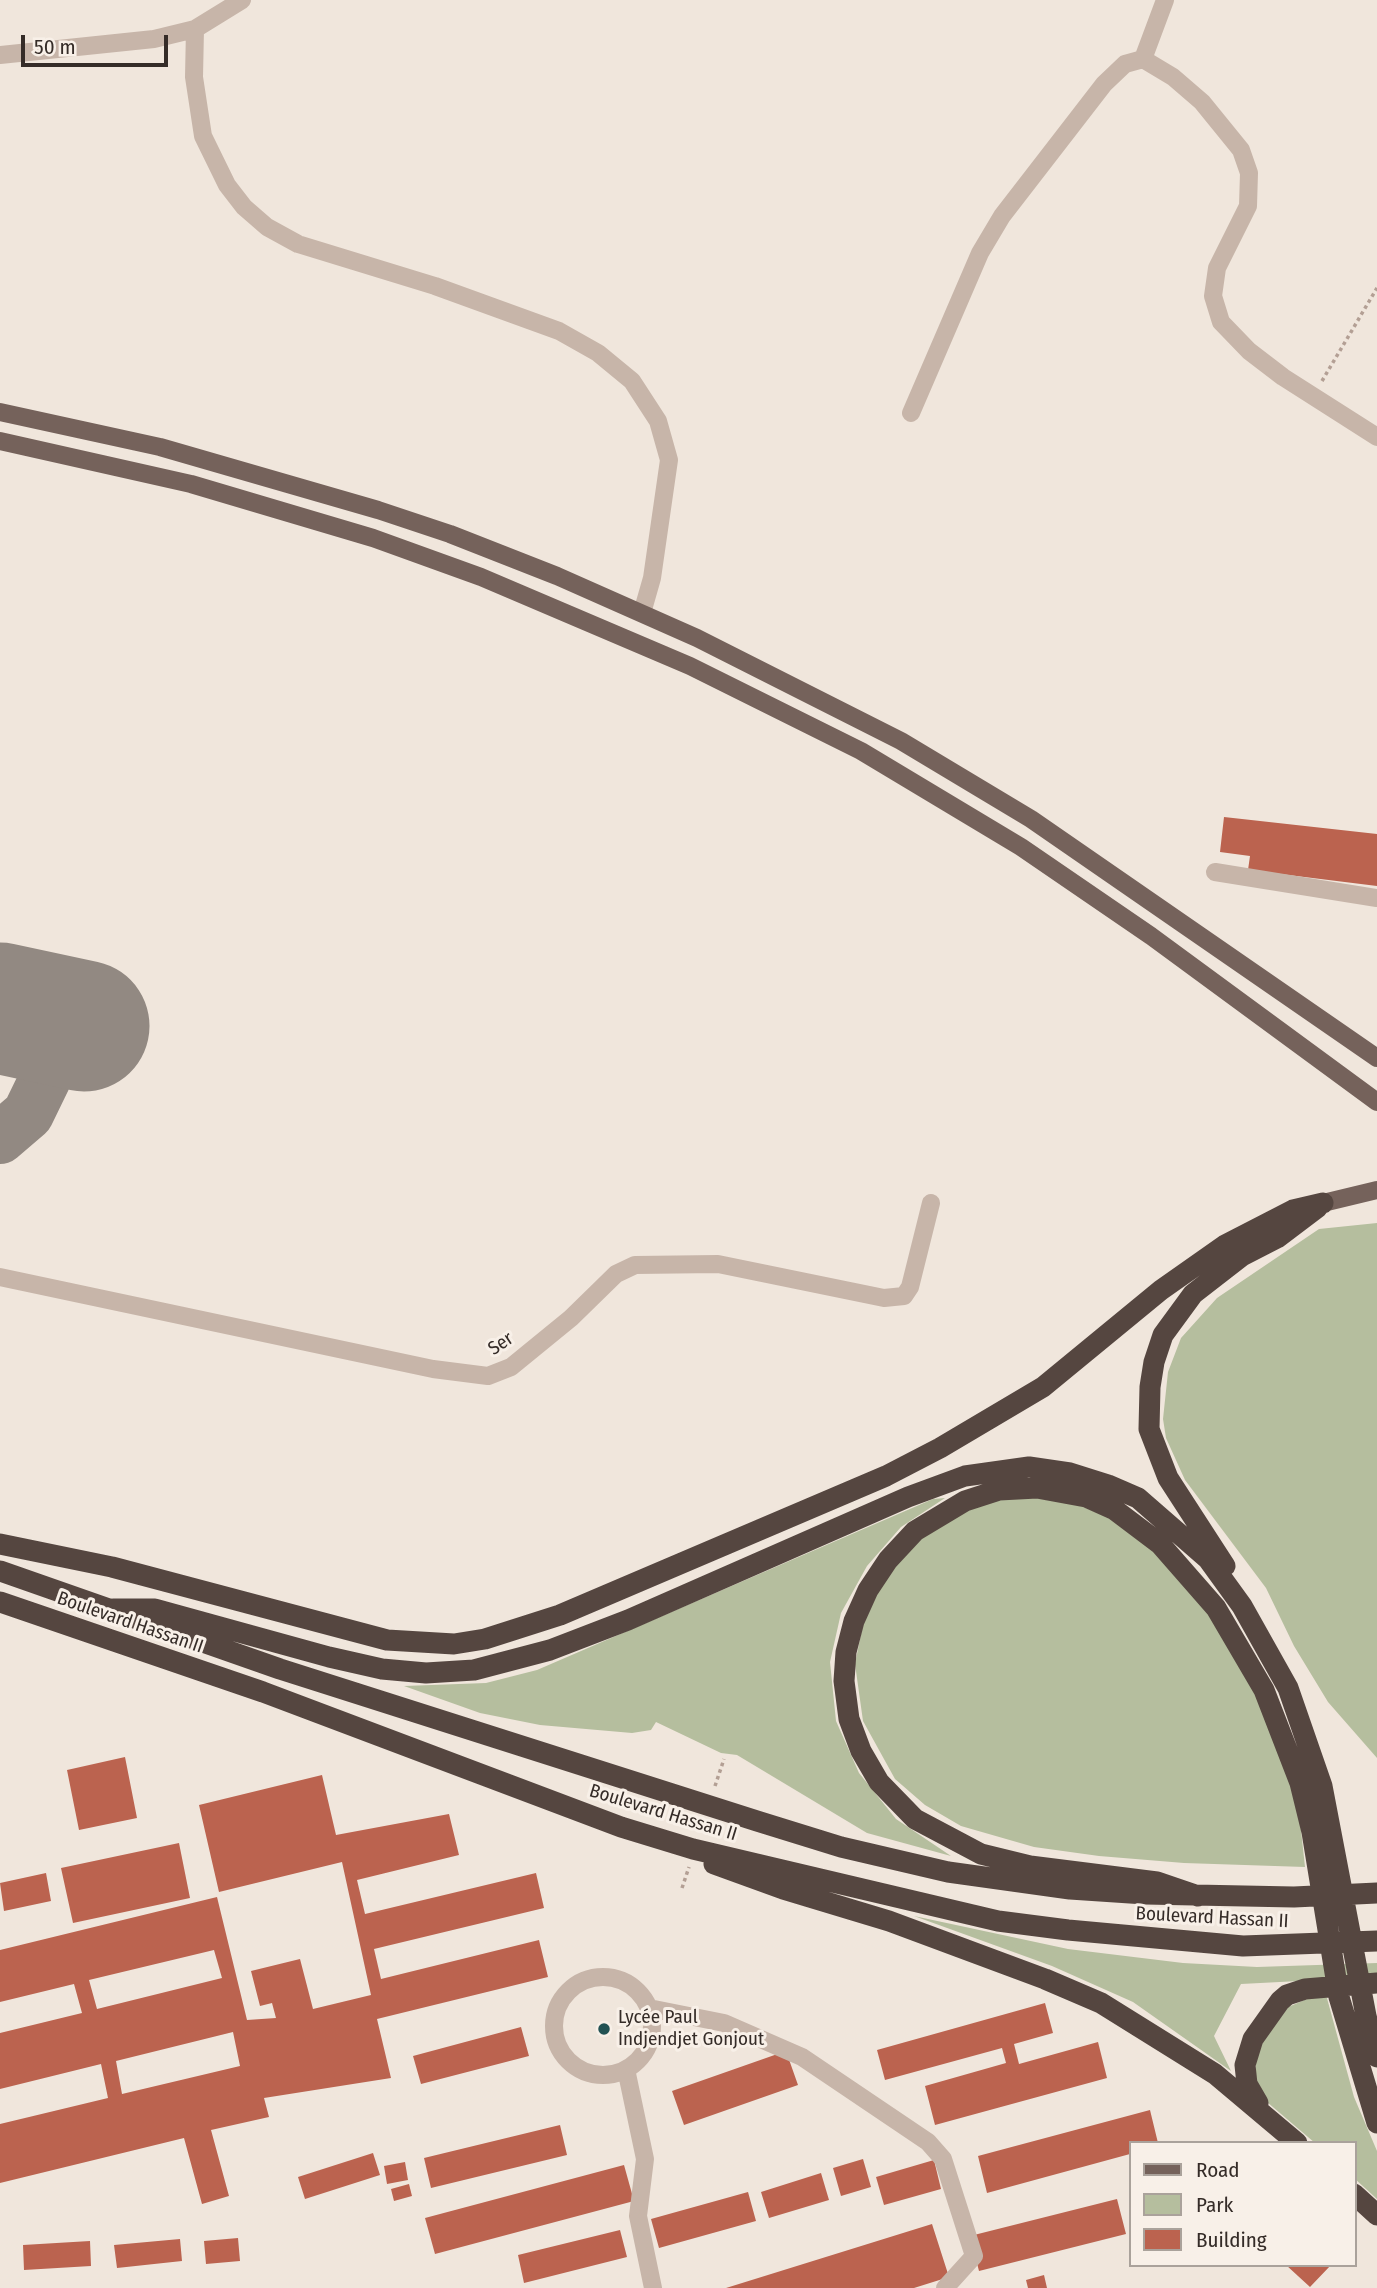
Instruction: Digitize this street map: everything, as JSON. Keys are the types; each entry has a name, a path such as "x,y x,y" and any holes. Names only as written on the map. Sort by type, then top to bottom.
{"highway":[{"path":"0,1544 112,1567 387,1640 454,1644 485,1639 560,1615 886,1476 940,1448 1043,1387 1161,1290 1225,1245 1293,1210 1323,1203"},
{"path":"1323,1203 1277,1238 1242,1256 1193,1294 1163,1335 1154,1362 1150,1387 1149,1429 1168,1478 1216,1550 1299,1714 1322,1786 1322,1831 1339,1997 1360,2075 1377,2123"},
{"path":"113,1609 155,1609 329,1657 382,1668 426,1673 474,1670 550,1650 628,1620 940,1485 989,1471 1029,1467 1070,1473 1138,1498 1208,1559 1242,1606"},
{"path":"1198,1896 1157,1882 1030,1866 981,1854 915,1819 880,1782 861,1751 849,1719 844,1681 846,1652 854,1620 868,1590 888,1560 915,1531 972,1498 1019,1487 1056,1490 1086,1497 1129,1520 1160,1544 1191,1577 1240,1646 1284,1739 1322,1831 1370,1989 1377,2057"},
{"name":"Boulevard Hassan II","path":"0,1570 280,1669 841,1847 948,1872 1070,1889 1198,1896 1331,1896 1377,1893"},
{"name":"Boulevard Hassan II","path":"0,1602 263,1692 621,1827 692,1849 998,1921 1202,1944 1340,1944 1377,1941"},
{"path":"692,1849 715,1865 740,1875 889,1921 1074,1991 1117,2012 1181,2051 1295,2141"},
{"path":"1270,2119 1252,2094 1245,2076 1254,2039 1268,2016 1280,2001 1295,1992 1370,1989"},
{"path":"1356,2196 1377,2215"}],"main road":[{"path":"0,412 160,447 355,503 462,539 642,614 834,705 977,786 1127,883 1377,1058"},
{"path":"0,441 191,484 385,542 532,598 702,671 861,751 1011,840 1161,943 1377,1102"},
{"path":"1323,1203 1377,1190"}],"street":[{"path":"0,55 154,39 195,29 242,0"},
{"path":"1143,59 1165,0"},
{"path":"195,29 194,77 203,136 227,185 244,207 267,227 298,244 435,286 559,331 598,353 632,381 658,421 669,460 652,578 642,614"},
{"path":"911,413 980,253 1002,216 1104,84 1125,64 1143,59 1173,77 1202,102 1241,150 1249,173 1248,206 1217,268 1213,296 1221,322 1249,351 1312,398 1377,437"},
{"path":"1215,872 1377,898"},
{"name":"Ser","path":"0,1278 433,1369 488,1376 511,1367 571,1318 615,1273 635,1265 718,1264 884,1298 904,1296 910,1287 932,1203"},
{"path":"607,1977 632,1986 649,2008 652,2022 646,2049 626,2069 599,2075 574,2065 557,2043 555,2015 568,1991 593,1978 607,1977"},
{"path":"649,2008 724,2023 802,2057 928,2142 943,2159 974,2256 958,2277 945,2288"},
{"path":"626,2069 645,2159 638,2216 653,2288"}],"path":[{"path":"1312,398 1377,288"}],"green space":[{"path":"1377,1223 1377,1758 1328,1702 1294,1646 1266,1588 1185,1480 1166,1438 1163,1419 1168,1372 1181,1338 1217,1298 1319,1229"},
{"path":"1057,1496 1115,1520 1148,1545 1212,1618 1250,1681 1288,1773 1300,1821 1305,1867 1184,1863 1034,1847 961,1826 925,1805 895,1779 863,1721 855,1664 867,1604 911,1541 988,1498"},
{"path":"945,1498 901,1527 867,1566 841,1613 830,1662 836,1721 859,1773 896,1819 951,1856 867,1833 737,1755 721,1753 656,1722 651,1730 632,1733 540,1725 480,1713 404,1686 486,1683 537,1670 933,1499"},
{"path":"914,1916 1068,1949 1183,1963 1257,1967 1377,1963 1377,1977 1241,1984 1214,2036 1231,2071 1133,2002 1052,1966"},
{"path":"1325,1991 1354,2097 1377,2151 1377,2199 1356,2180 1356,2141 1313,2141 1267,2102 1255,2087 1256,2052 1286,2008"}],"building":[{"path":"1224,817 1377,834 1377,886 1248,870 1250,856 1220,852"},
{"path":"125,1757 137,1818 79,1830 67,1770"},
{"path":"322,1775 336,1835 449,1814 459,1855 357,1880 365,1914 536,1873 544,1908 374,1949 381,1979 539,1940 548,1977 377,2019 391,2078 264,2098 269,2117 211,2130 229,2196 202,2204 184,2138 0,2183 0,2124 108,2098 101,2064 0,2089 0,2033 82,2013 74,1984 0,2002 0,1950 217,1897 247,2020 276,2018 272,2003 260,2006 251,1971 300,1959 313,2009 371,1995 342,1862 219,1892 199,1805","holes":["214,1950 222,1978 97,2009 89,1980","233,2032 240,2066 122,2094 116,2061"]},
{"path":"179,1843 190,1898 73,1923 61,1868"},
{"path":"46,1873 51,1901 4,1911 0,1883"},
{"path":"1045,2003 1053,2033 1014,2044 1019,2064 1098,2042 1107,2078 935,2125 925,2086 1006,2063 1002,2048 885,2080 877,2050"},
{"path":"521,2027 529,2056 421,2084 413,2056"},
{"path":"786,2051 798,2085 684,2125 672,2091"},
{"path":"1150,2110 1158,2141 1128,2141 1128,2155 987,2193 978,2156"},
{"path":"560,2125 567,2155 431,2188 424,2158"},
{"path":"373,2153 380,2175 305,2199 298,2177"},
{"path":"863,2159 871,2187 841,2196 833,2168"},
{"path":"934,2160 941,2189 884,2205 876,2177"},
{"path":"405,2162 408,2180 387,2184 384,2166"},
{"path":"624,2165 634,2201 435,2254 425,2218"},
{"path":"821,2173 829,2200 769,2218 761,2192"},
{"path":"409,2184 412,2196 394,2201 391,2189"},
{"path":"748,2192 756,2221 659,2248 651,2219"},
{"path":"1117,2199 1126,2234 979,2271 970,2236"},
{"path":"932,2224 949,2277 914,2288 726,2288"},
{"path":"620,2230 627,2257 524,2283 518,2255"},
{"path":"238,2238 240,2261 206,2264 204,2241"},
{"path":"180,2239 182,2261 117,2268 114,2245"},
{"path":"90,2241 91,2266 24,2270 23,2245"},
{"path":"1288,2267 1329,2267 1310,2287"},
{"path":"1044,2275 1047,2288 1028,2288 1026,2280"}],"taxiway":[{"path":"0,978 20,990 37,1016 48,1045 45,1079 28,1114 0,1138"}],"runway":[{"path":"0,1008 84,1026"}],"place":[{"name":"Lycée Paul Indjendjet Gonjout","path":"604,2029"}]}
